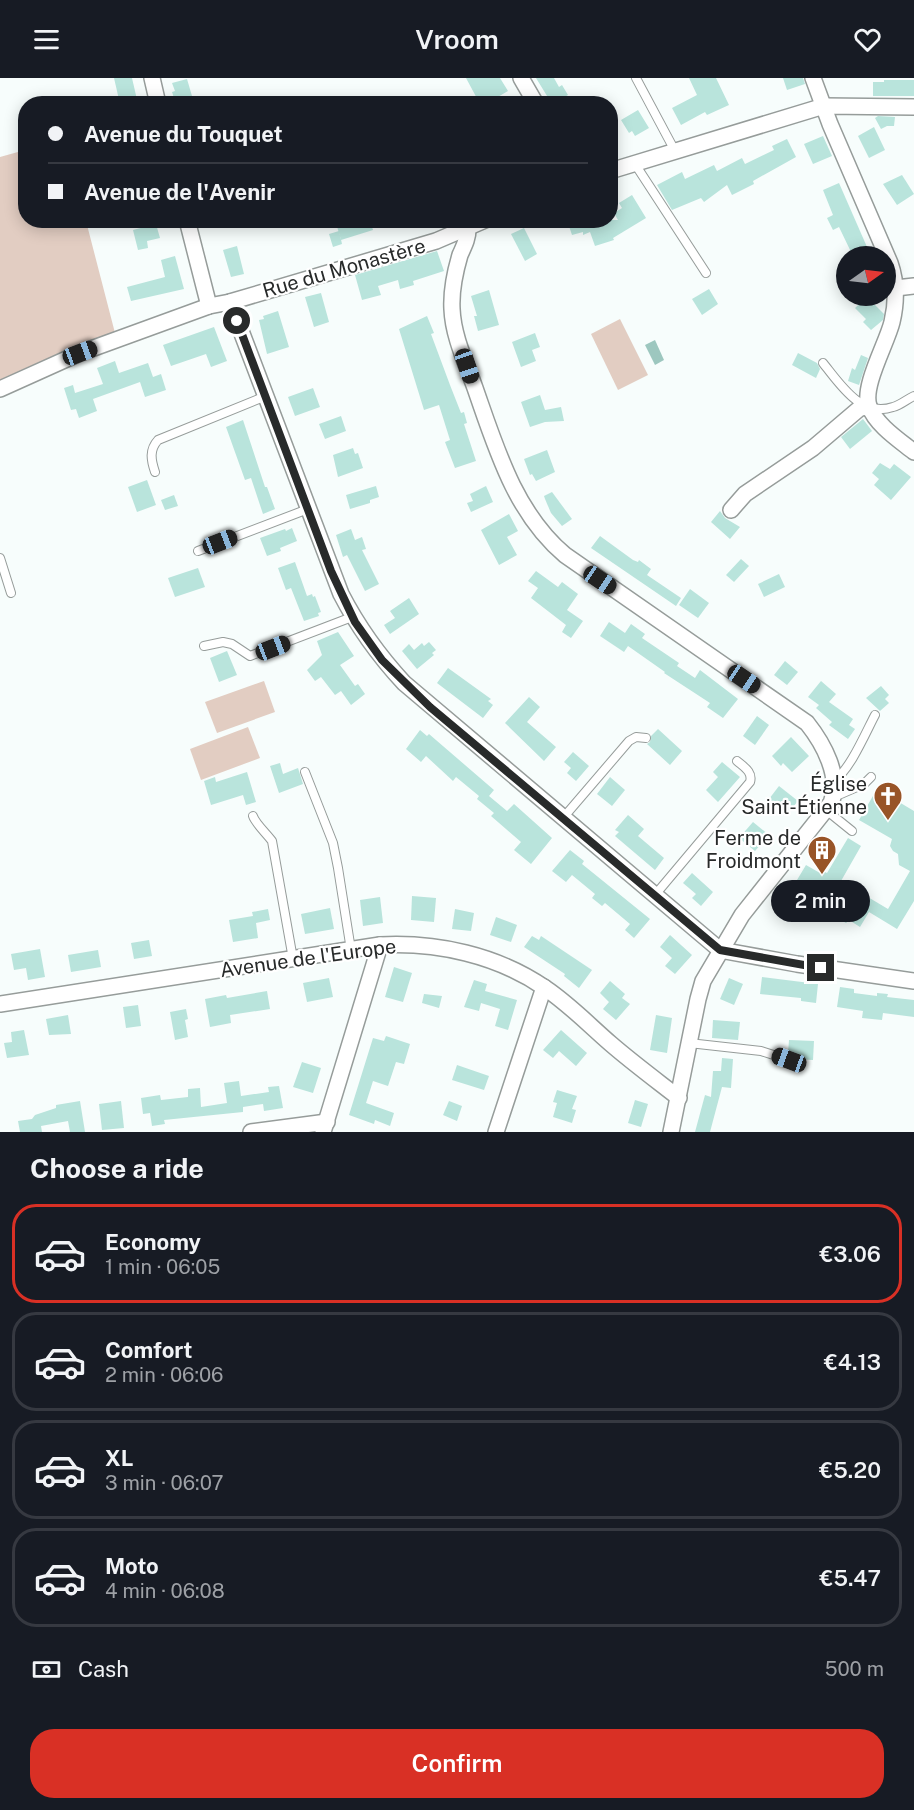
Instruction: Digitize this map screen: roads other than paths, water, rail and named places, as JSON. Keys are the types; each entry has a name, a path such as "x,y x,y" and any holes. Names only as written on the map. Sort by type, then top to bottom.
{"street":[{"path":"152,78 156,96"},
{"path":"521,78 531,96"},
{"path":"813,78 883,246"},
{"path":"618,169 824,106 914,107"},
{"path":"189,228 209,306"},
{"path":"468,229 452,296 454,325 499,454 531,519 551,544 565,555 807,723 825,750 831,794 742,915 703,981 671,1132"},
{"name":"Rue du Monastère","path":"0,389 80,353 209,306 230,302 436,241 468,229"},
{"path":"896,288 914,286"},
{"path":"230,302 331,571 352,617 382,660 404,683 720,950 914,981"},
{"path":"896,306 869,387 869,407 887,429 914,452"},
{"path":"731,510 745,494 813,448 860,408 869,407"},
{"name":"Avenue de l'Europe","path":"0,1004 380,945 398,944 439,948 478,956 513,969 544,987 679,1098"},
{"path":"251,1132 325,1127 380,945"},
{"path":"496,1132 544,987"}],"lane":[{"path":"636,78 675,152"},
{"path":"635,164 706,273"},
{"path":"823,363 858,403 869,407 891,408 914,396"},
{"path":"155,472 152,449 158,440 266,396"},
{"path":"198,550 308,509"},
{"path":"0,558 11,593"},
{"path":"204,646 223,642 232,644 250,656 352,617"},
{"path":"831,794 875,716"},
{"path":"562,818 629,741 636,737 646,738"},
{"path":"655,895 750,782 749,772 737,762"},
{"path":"304,772 333,843 351,950"},
{"path":"831,794 864,784 871,777"},
{"path":"831,794 852,831"},
{"path":"253,816 272,841 293,959"},
{"path":"689,1043 762,1051 789,1060"}],"place":[{"name":"Église Saint-Étienne","path":"888,822"},
{"name":"Ferme de Froidmont","path":"822,876"}]}
